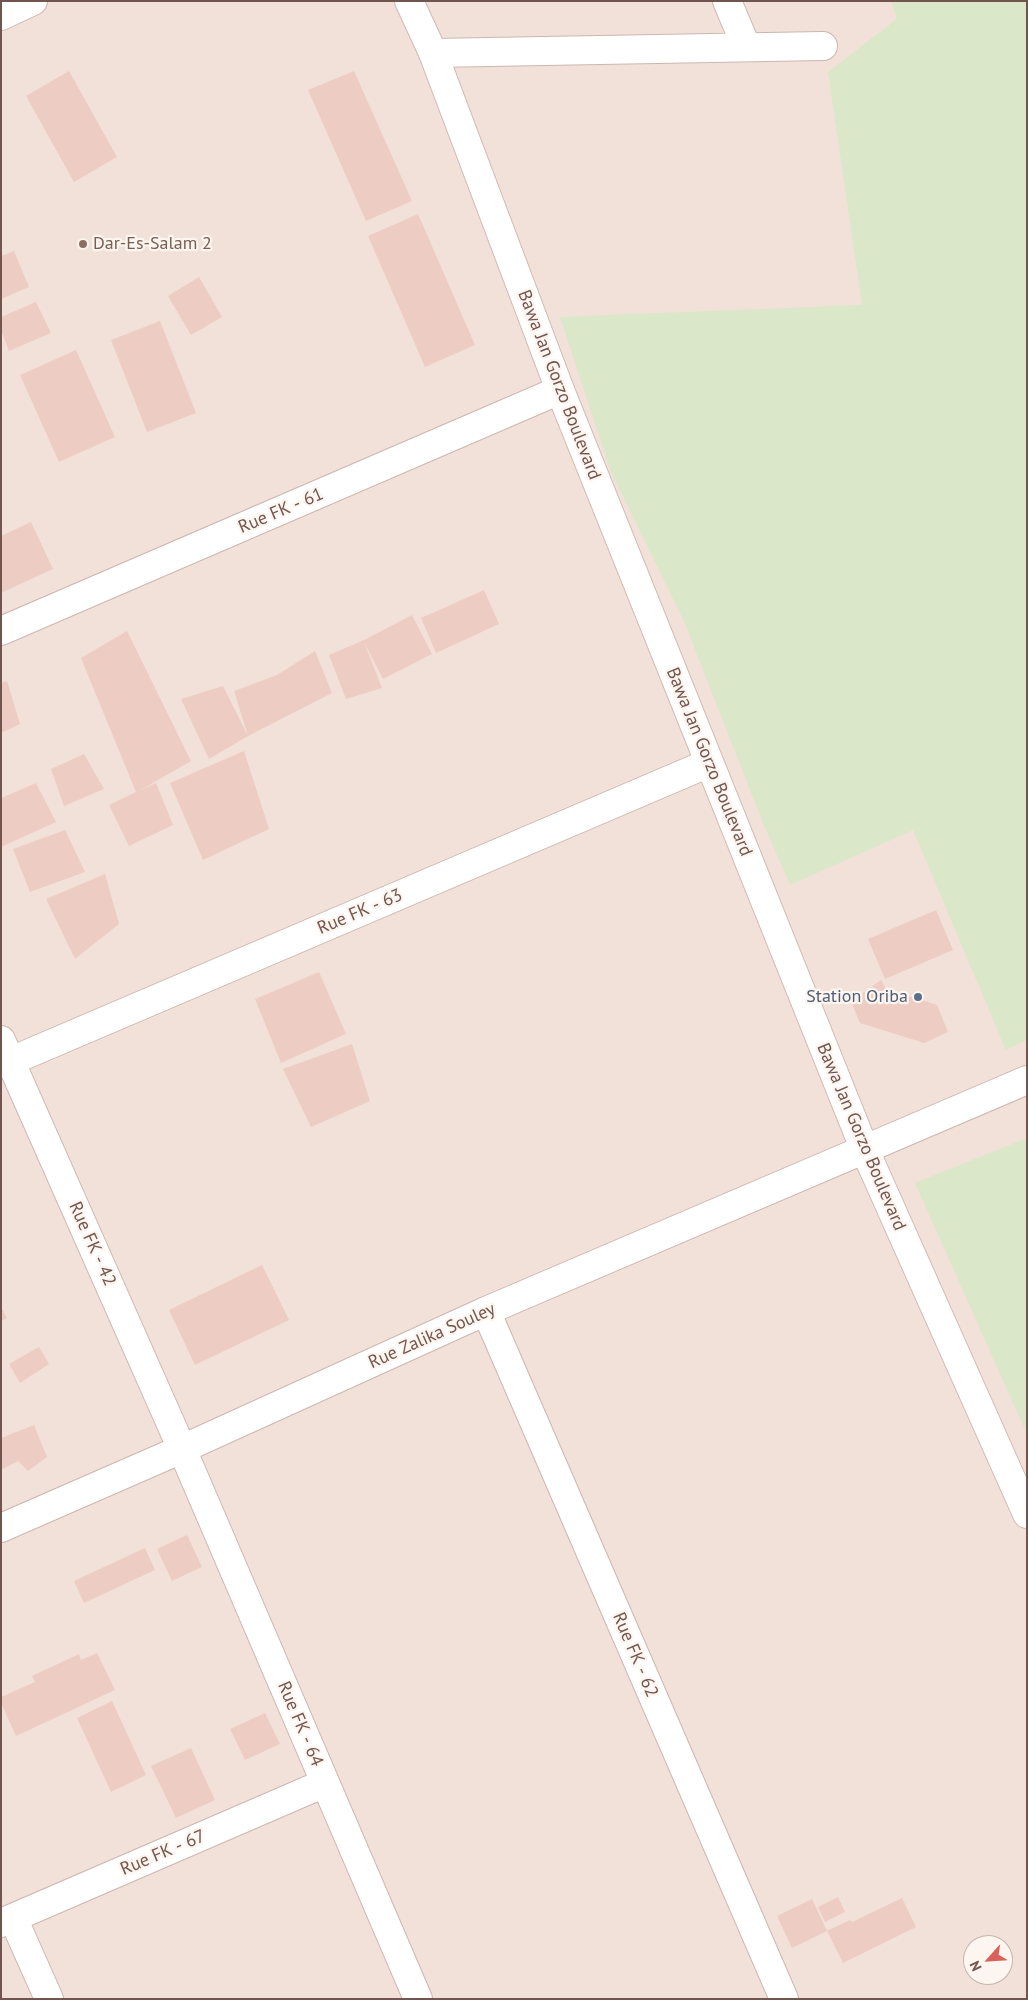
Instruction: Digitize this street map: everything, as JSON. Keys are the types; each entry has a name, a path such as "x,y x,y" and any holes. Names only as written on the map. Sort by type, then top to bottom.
{"street":[{"path":"1,16 33,1"},
{"name":"Bawa Jan Gorzo Boulevard","path":"409,1 433,53 560,390 864,1148 1027,1514"},
{"path":"727,1 746,46"},
{"path":"433,53 823,46"},
{"name":"Rue FK - 61","path":"1,631 560,390"},
{"name":"Rue FK - 63","path":"6,1050 709,763"},
{"name":"Rue FK - 42","path":"6,1050 182,1449"},
{"name":"Rue Zalika Souley","path":"1,1528 182,1449 486,1311 1027,1080"},
{"name":"Rue FK - 62","path":"486,1311 784,1999"},
{"name":"Rue FK - 64","path":"182,1449 418,1999"},
{"name":"Rue FK - 67","path":"7,1920 325,1783"},
{"path":"7,1920 49,1999"}],"shaded area":[{"path":"1,1 1027,1 1027,1999 1,1999"}],"green space":[{"path":"891,1 1027,1 1027,1040 1006,1050 913,830 790,885 763,823 684,621 611,472 560,317 862,305 828,72 897,19"},
{"path":"1027,1138 1027,1434 915,1183"}],"building":[{"path":"69,71 117,157 74,182 26,96"},
{"path":"354,71 412,201 366,221 308,90"},
{"path":"418,214 475,345 425,367 368,236"},
{"path":"14,251 29,287 1,299 1,256"},
{"path":"199,277 222,317 191,335 168,296"},
{"path":"36,302 51,333 9,351 1,330 1,317"},
{"path":"160,321 196,413 147,432 111,340"},
{"path":"76,350 115,437 59,462 20,375"},
{"path":"31,522 53,569 1,593 1,536"},
{"path":"484,590 499,624 436,653 421,618"},
{"path":"412,615 432,654 383,679 364,642 382,688 346,699 329,655 364,640"},
{"path":"127,631 191,761 139,791 156,783 173,825 129,846 109,805 136,792 81,658"},
{"path":"315,651 332,693 248,736 234,691 277,675"},
{"path":"7,681 20,724 1,733 1,683"},
{"path":"223,686 248,736 209,759 181,699"},
{"path":"244,751 269,829 203,860 170,783"},
{"path":"84,754 104,789 64,806 51,769"},
{"path":"36,783 56,822 1,847 1,798"},
{"path":"65,830 85,872 30,892 13,849"},
{"path":"105,874 119,924 75,959 46,899"},
{"path":"936,910 953,950 885,979 868,939"},
{"path":"319,972 346,1034 281,1063 255,999"},
{"path":"881,980 886,989 937,1005 948,1032 924,1043 860,1023 851,1002"},
{"path":"352,1044 370,1101 311,1127 283,1069"},
{"path":"262,1265 289,1320 195,1365 169,1310"},
{"path":"1,1307 7,1318 1,1321"},
{"path":"39,1347 49,1364 20,1383 9,1364"},
{"path":"34,1425 47,1457 28,1471 18,1461 1,1470 1,1438"},
{"path":"187,1535 202,1567 172,1581 157,1549"},
{"path":"145,1548 155,1570 84,1603 74,1581"},
{"path":"97,1653 115,1690 16,1736 1,1703 1,1697 35,1682 32,1676 79,1654 81,1660"},
{"path":"112,1701 146,1775 111,1792 77,1718"},
{"path":"265,1713 280,1744 245,1760 230,1729"},
{"path":"191,1748 215,1800 176,1818 151,1766"},
{"path":"838,1897 845,1912 825,1922 818,1907"},
{"path":"902,1898 916,1927 843,1963 827,1931 850,1920 852,1922"},
{"path":"812,1899 827,1931 792,1948 777,1916"}],"place":[{"name":"Dar-Es-Salam 2","path":"83,244"},
{"name":"Station Oriba","path":"918,997"}]}
